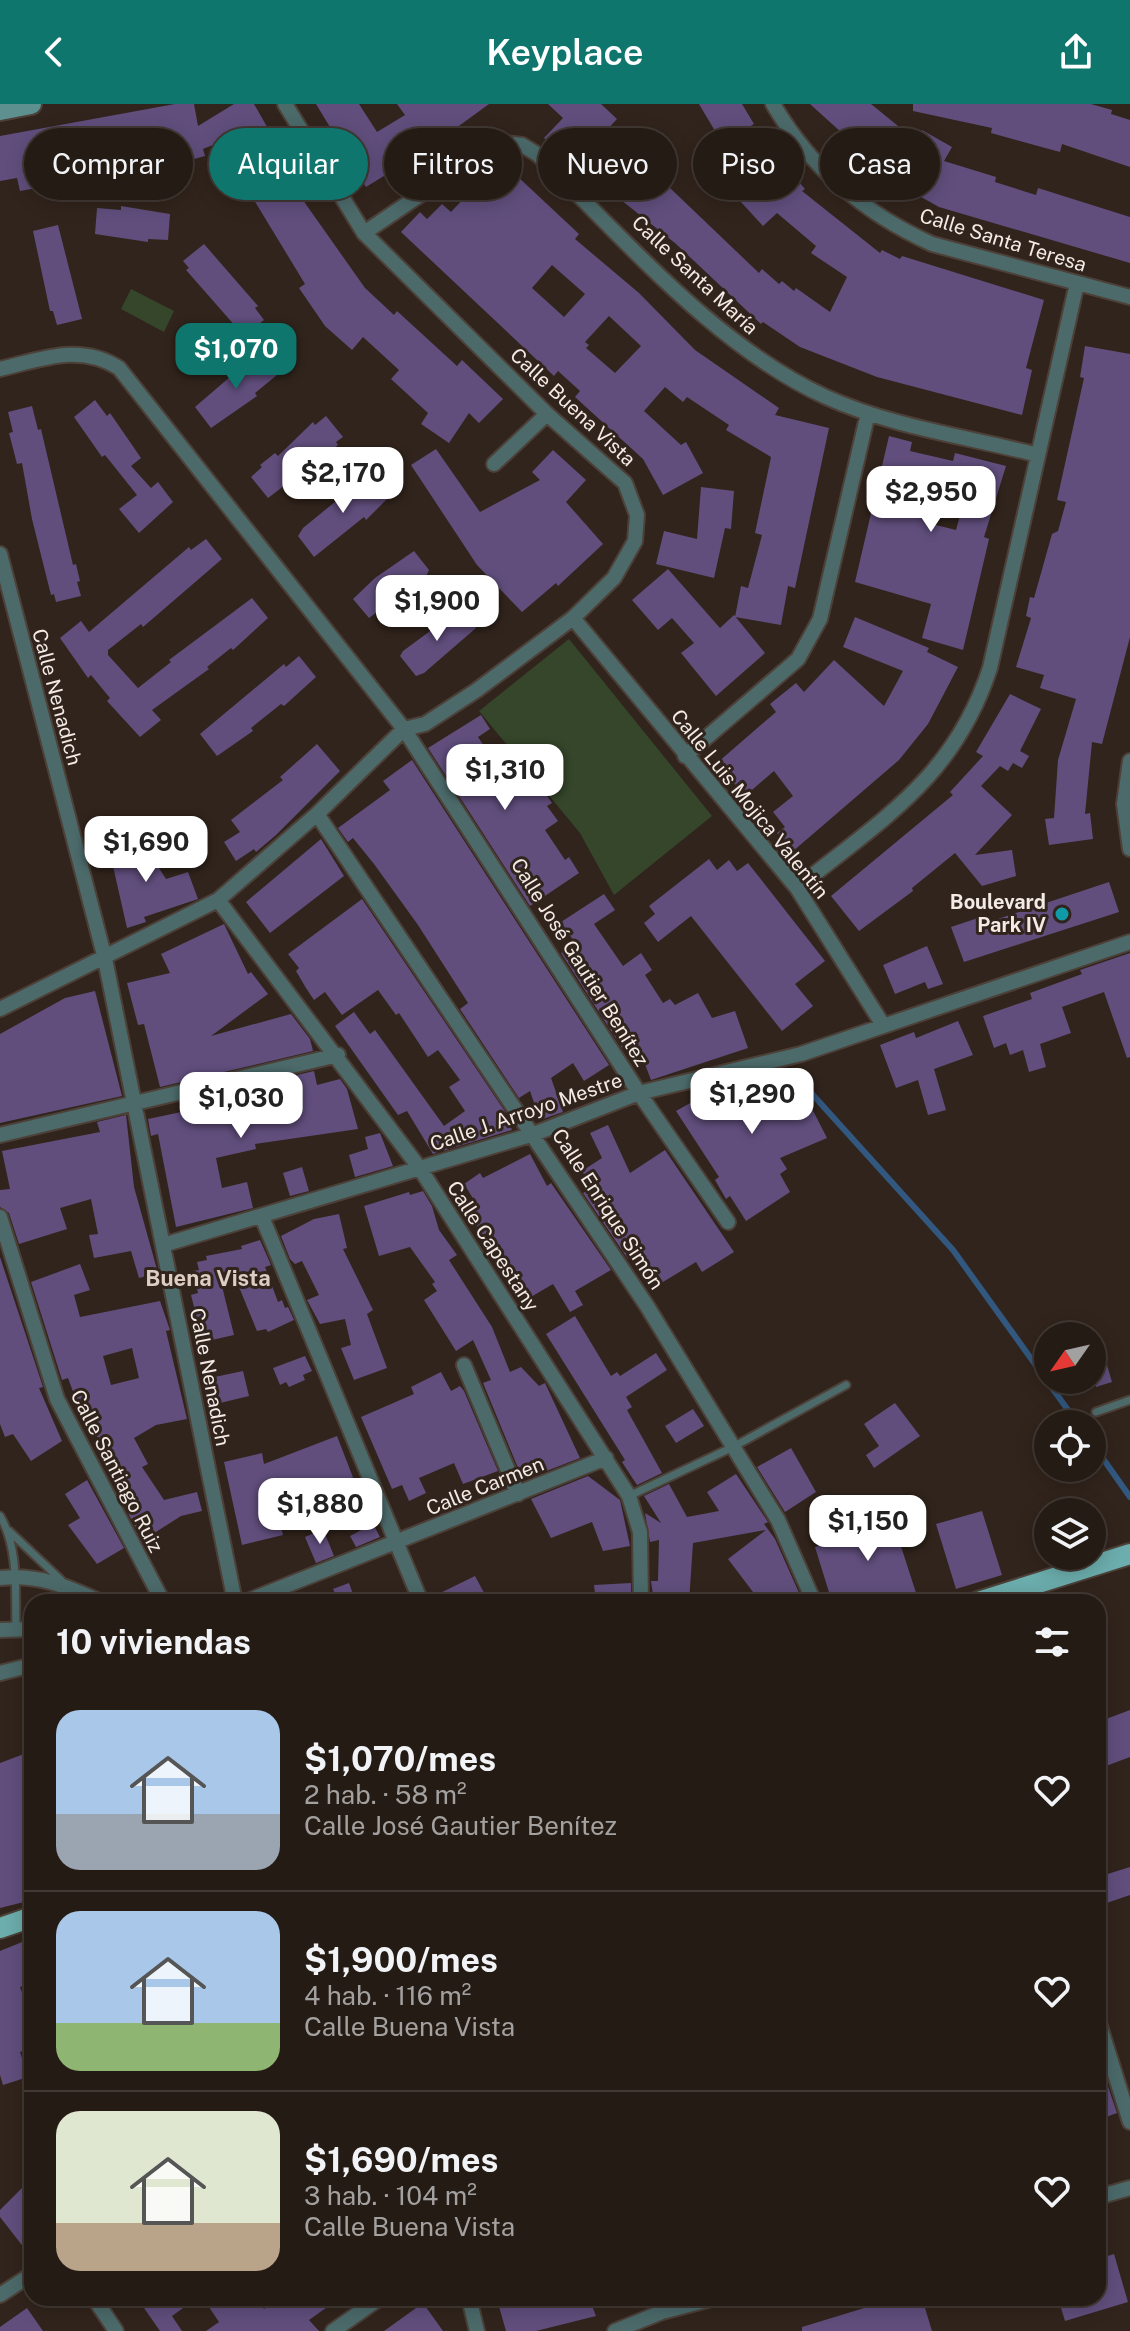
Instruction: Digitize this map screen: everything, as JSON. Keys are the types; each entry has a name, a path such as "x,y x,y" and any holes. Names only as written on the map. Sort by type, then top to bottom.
{"main road":[{"path":"1003,1594 1130,1554"},
{"path":"0,1928 24,1920"}],"street":[{"path":"0,110 31,104"},
{"name":"Calle Buena Vista","path":"0,1009 218,900 317,814 404,729 425,724 477,690 573,618 614,578 629,557 635,541 637,515 625,483 547,414 364,233 285,104"},
{"name":"Calle Santa Teresa","path":"773,104 789,131 815,163 852,198 889,222 932,244 1130,297"},
{"name":"Calle Santa María","path":"364,233 498,142 522,145 537,154 733,341 800,385 868,413 1038,455"},
{"path":"797,888 919,790 960,740 977,707 990,668 1077,283"},
{"name":"Calle José Gautier Benítez","path":"0,369 76,353 93,354 119,368 404,729 639,1093 728,1222"},
{"path":"685,756 798,659 810,643 820,619 868,413"},
{"path":"494,464 547,414"},
{"name":"Calle Nenadich","path":"0,554 105,959 233,1594"},
{"name":"Calle Luis Mojica Valentín","path":"573,618 797,888 883,1025"},
{"path":"1130,761 1124,804 1130,849"},
{"name":"Calle Enrique Simón","path":"317,814 647,1306 778,1520 810,1594"},
{"name":"Calle Capestany","path":"218,900 338,1055 421,1170 606,1458 629,1496 640,1532 641,1594"},
{"name":"Calle J. Arroyo Mestre","path":"163,1245 534,1134 639,1093 801,1054 1130,942"},
{"path":"0,1135 338,1055"},
{"name":"Calle Santiago Ruiz","path":"0,1217 57,1399 159,1594"},
{"path":"262,1217 418,1594"},
{"path":"464,1365 518,1494"},
{"name":"Calle Carmen","path":"265,1594 606,1458"},
{"path":"7,1578 66,1584 85,1594"},
{"path":"0,1630 24,1628"},
{"path":"0,1673 24,1667"},
{"path":"1106,2055 1130,2122"},
{"path":"1106,2195 1130,2188"},
{"path":"0,2295 24,2279"},
{"path":"99,2306 116,2331"},
{"path":"333,2331 369,2306"},
{"path":"471,2306 477,2331"},
{"path":"615,2331 658,2306"}],"lane":[{"path":"629,1496 733,1447 846,1385"},
{"path":"1102,1410 1130,1400"},
{"path":"0,1516 8,1529 66,1584"},
{"path":"8,1529 7,1578 16,1628"}],"green space":[{"path":"131,289 174,311 164,332 121,309"},
{"path":"569,639 712,816 614,895 580,833 479,711"}],"building":[{"path":"175,104 194,104 198,126 234,104 254,104 268,128 209,128 209,147 203,149 205,156 193,159 193,128 44,128"},
{"path":"316,104 359,104 377,132 405,115 397,104 489,104 456,128 384,128 384,176 368,186 368,128 330,128"},
{"path":"548,104 601,104 617,119 609,128 554,128 563,118"},
{"path":"699,104 742,104 754,124 749,127 713,128"},
{"path":"810,104 871,104 901,128 836,128"},
{"path":"913,104 1091,104 1112,110 1111,114 1130,120 1130,167 1062,144 1060,152 991,133 992,128 913,111"},
{"path":"24,132 24,190 20,191 17,178 0,181 0,136"},
{"path":"940,140 952,147 944,161 996,177 995,182 1036,195 1038,188 1130,217 1130,263 939,207 927,200 940,200"},
{"path":"522,181 538,196 538,200 543,200 579,234 575,239 639,293 695,350 779,408 775,415 829,428 795,588 788,586 781,625 735,617 741,586 748,588 762,535 755,533 771,457 726,430 729,425 687,397 683,402 665,387 644,411 681,445 686,442 703,473 663,495 643,459 575,397 580,391 558,371 554,376 401,232 420,212 427,219 442,204 451,212 462,200 522,200","holes":["552,265 585,294 564,317 532,288","609,316 641,346 615,373 586,348 589,345 585,342"]},
{"path":"804,193 880,253 882,250 900,259 902,256 1044,300 1026,368 1032,370 1022,415 877,377 800,347 763,322 761,324 675,243 621,200 677,200 677,195 759,273 762,269 779,284 782,281 794,291 796,288 830,312 847,277 811,253 816,246 777,213 763,226 739,200 804,200"},
{"path":"254,200 303,200 365,288 394,315 397,311 457,366 462,360 503,399 479,423 469,413 449,443 421,424 428,413 391,379 399,370 363,337 352,350 325,326 299,288 305,284"},
{"path":"121,206 170,214 168,240 148,239 148,242 95,234 97,208 121,210"},
{"path":"58,225 82,319 57,325 53,311 50,311 33,231"},
{"path":"204,244 258,306 255,308 264,320 244,336 186,270 189,268 183,261"},
{"path":"1085,346 1130,354 1130,637 1102,744 1092,742 1085,814 1090,813 1093,839 1049,845 1045,819 1054,818 1058,760 1076,699 1040,688 1044,675 1016,667 1031,618 1026,616 1030,597 1034,598 1052,534 1058,531 1066,502 1057,500 1084,378 1080,377"},
{"path":"259,352 277,375 255,393 257,396 211,428 195,407"},
{"path":"95,400 107,416 110,413 141,458 131,466 151,488 158,482 173,502 139,533 119,509 137,495 105,455 102,457 74,417"},
{"path":"32,406 38,430 41,429 73,565 76,564 80,581 77,582 81,596 56,602 54,594 51,595 32,519 22,463 17,464 9,433 13,432 8,412"},
{"path":"326,416 343,437 336,442 338,445 268,498 251,477 262,467 260,465 275,453 278,456 313,422 315,425"},
{"path":"889,436 912,442 910,451 953,461 955,453 1006,466 984,537 989,539 963,650 922,638 931,604 855,582","holes":["935,477 968,486 956,530 924,522"]},
{"path":"436,449 480,512 540,480 532,472 553,450 586,480 566,502 603,544 558,586 556,583 522,612 477,565 411,465"},
{"path":"374,476 390,496 366,520 364,517 314,557 298,536 303,528 363,479 366,482"},
{"path":"701,487 734,491 731,529 725,528 714,578 656,564 664,531 697,539"},
{"path":"206,539 222,559 143,627 141,624 108,650 108,655 138,688 171,662 169,660 252,598 268,618 233,650 231,648 207,667 209,669 152,710 161,720 140,737 107,701 110,698 91,675 88,678 60,638 81,621 89,632 189,547 191,550"},
{"path":"414,551 429,570 426,576 369,618 353,599 375,578"},
{"path":"668,569 720,628 734,615 765,653 716,696 681,653 694,643 672,618 658,630 632,600"},
{"path":"460,609 476,628 424,673 416,676 400,656 403,651"},
{"path":"855,617 929,648 927,652 958,667 928,724 899,760 792,852 777,833 785,827 773,812 793,796 774,771 745,796 717,763 776,712 770,704 796,683 804,692 834,660 884,706 903,671 843,647"},
{"path":"299,656 316,677 284,706 281,704 251,728 253,731 217,756 200,734 284,664 286,667"},
{"path":"1010,694 1041,709 1020,751 1029,756 1022,768 1013,763 1008,771 1000,766 981,786 1012,815 975,855 1012,850 1016,876 982,886 955,853 912,888 913,891 859,931 831,896 953,795 950,792 983,756 976,752"},
{"path":"481,715 490,729 478,737 494,761 503,755 528,794 540,786 552,803 547,806 558,821 545,830 565,860 569,857 579,873 530,906 428,748"},
{"path":"317,744 340,771 276,835 256,852 254,849 236,861 224,842 240,832 231,820 283,780 280,777"},
{"path":"412,760 609,1065 584,1081 573,1063 551,1078 563,1112 540,1120 530,1091 519,1098 460,1009 468,1003 418,925 353,838 348,842 338,828 390,790 383,781"},
{"path":"321,839 344,876 270,933 246,902"},
{"path":"123,840 132,846 141,844 146,861 155,862 166,879 188,872 198,899 144,917 146,922 127,928 108,844"},
{"path":"709,859 717,870 729,860 737,871 748,863 825,961 795,984 813,1006 782,1031 691,916 658,942 644,923 655,914 649,906"},
{"name":"Boulevard Park IV","path":"1109,882 1119,912 964,962 951,927 978,918 980,925"},
{"path":"604,894 615,910 594,924 623,966 641,953 652,970 645,975 663,1003 670,999 675,1005 698,993 712,1018 735,1011 748,1048 651,1080 637,1043 624,1051 561,953 575,943 561,922"},
{"path":"362,899 504,1110 512,1130 433,1154 407,1111 398,1115 335,1026 354,1012 370,1034 375,1030 444,1126 465,1111 449,1087 460,1080 438,1050 428,1057 399,1013 396,1015 378,990 342,1015 325,992 314,1000 306,988 296,971 299,968 288,954"},
{"path":"224,924 248,974 251,972 268,994 211,1036 291,1014 310,1039 313,1051 160,1087 144,1024 138,1025 127,983 170,973 161,954"},
{"path":"927,946 943,984 928,989 925,982 895,994 883,965"},
{"path":"1130,953 1130,1057 1127,1058 1104,992 1062,1007 1071,1033 1040,1044 1046,1067 1029,1072 1023,1050 1010,1055 1006,1043 994,1048 983,1016 1032,999 1030,993 1082,974 1080,970"},
{"path":"95,991 122,1096 0,1123 0,1034 65,998"},
{"path":"958,1021 973,1055 934,1069 946,1110 928,1115 918,1080 896,1088 880,1045 914,1032 916,1038"},
{"path":"785,1068 796,1100 806,1097 827,1138 780,1158 787,1169 780,1174 790,1192 746,1221 730,1196 726,1199 715,1180 719,1177 676,1111 728,1082 745,1078 747,1081"},
{"path":"314,1071 317,1085 340,1079 347,1089 358,1129 255,1144 256,1149 216,1158 222,1188 247,1182 253,1208 176,1227 158,1134 151,1136 148,1119 276,1092 272,1081"},
{"path":"126,1115 134,1187 158,1273 139,1278 131,1251 94,1258 89,1235 98,1234 91,1199 60,1208 67,1229 19,1244 9,1213 0,1207 0,1190 10,1189 2,1151 100,1132 97,1122"},
{"path":"608,1125 630,1173 665,1150 734,1252 702,1272 696,1262 653,1288 636,1260 628,1259 583,1193 592,1188 582,1171 602,1158 590,1133"},
{"path":"380,1133 393,1166 355,1177 349,1155 368,1149 365,1137"},
{"path":"530,1154 547,1186 551,1183 611,1270 575,1291 583,1305 570,1312 553,1284 524,1301 466,1209 476,1203 464,1184 480,1173 483,1178"},
{"path":"302,1167 309,1191 290,1196 283,1173"},
{"path":"423,1191 432,1206 439,1230 457,1255 449,1260 492,1327 510,1372 521,1367 539,1386 545,1383 580,1458 523,1480 483,1383 491,1380 473,1340 456,1351 424,1300 437,1291 432,1284 435,1282 410,1247 379,1256 364,1206 409,1192 410,1195"},
{"path":"339,1214 347,1248 343,1249 373,1310 367,1314 387,1368 354,1380 341,1348 351,1345 345,1319 320,1324 307,1300 319,1295 302,1261 295,1264 290,1259 281,1236 314,1219"},
{"path":"260,1240 271,1265 265,1267 278,1302 282,1300 294,1320 268,1332 266,1329 257,1331 232,1270 219,1274 234,1335 203,1342 191,1295 198,1293 193,1271 199,1270 197,1262 207,1260 206,1256 242,1249 241,1246"},
{"path":"0,1257 43,1387 39,1388 62,1441 31,1461 13,1434 5,1437 0,1424"},
{"path":"80,1264 90,1290 74,1295 80,1317 160,1301 170,1330 166,1331 187,1419 156,1425 134,1438 148,1464 142,1467 164,1500 197,1492 202,1511 181,1516 148,1537 141,1538 107,1468 111,1460 90,1425 86,1427 68,1378 62,1380 31,1282","holes":["132,1348 139,1378 111,1385 103,1356"]},
{"path":"575,1316 611,1376 617,1372 620,1376 656,1353 667,1370 626,1397 632,1407 627,1410 662,1473 637,1485 622,1462 625,1460 546,1334"},
{"path":"305,1356 312,1371 303,1375 305,1380 289,1387 286,1382 280,1385 273,1368"},
{"path":"1106,1365 1112,1382 1106,1384"},
{"path":"243,1371 249,1396 216,1404 210,1378"},
{"path":"441,1372 451,1391 460,1386 464,1391 498,1471 463,1484 454,1463 419,1478 426,1493 409,1501 402,1485 392,1489 361,1417 414,1394 411,1387"},
{"path":"895,1403 920,1436 874,1468 866,1455 879,1446 864,1424"},
{"path":"693,1409 704,1426 676,1443 665,1426"},
{"path":"337,1436 359,1493 313,1511 306,1492 274,1500 283,1535 242,1545 224,1462 262,1453 264,1464"},
{"path":"791,1448 816,1492 785,1512 757,1467"},
{"path":"736,1474 768,1522 764,1524 775,1539 800,1594 750,1594 753,1592 728,1559 766,1530 693,1543 690,1594 653,1594 651,1581 658,1581 659,1540 650,1542 645,1513 661,1523 644,1496 669,1484 687,1517 719,1511 707,1492"},
{"path":"588,1476 620,1500 630,1546 603,1551 592,1522 551,1538 531,1499"},
{"path":"87,1480 124,1548 97,1564 68,1525 80,1518 65,1494"},
{"path":"886,1500 916,1594 830,1594 815,1547 868,1530 861,1508"},
{"path":"982,1511 1002,1575 956,1589 936,1524"},
{"path":"373,1524 380,1537 356,1547 350,1536"},
{"path":"323,1529 334,1556 316,1563 305,1537"},
{"path":"475,1576 485,1594 438,1594"},
{"path":"349,1583 353,1594 335,1594 333,1589"},
{"path":"631,1583 631,1594 595,1594 594,1585"},
{"path":"1130,1710 1130,1757 1106,1766 1106,1719"},
{"path":"24,1754 24,1902 0,1908 0,1763"},
{"path":"1130,1867 1130,1895 1106,1903 1106,1874"},
{"path":"24,1941 24,1986 20,1987 24,1998 24,2051 20,2052 24,2078 3,2085 0,2075 0,1951"},
{"path":"1106,2081 1117,2113 1106,2117"},
{"path":"24,2186 24,2248 0,2217 0,2210"},
{"path":"1114,2254 1128,2302 1065,2321 1060,2306 1106,2306 1106,2256"},
{"path":"143,2306 186,2306 172,2316 182,2331 160,2331"},
{"path":"208,2306 262,2306 264,2309 268,2306 329,2306 309,2320 319,2331 206,2331 219,2322"},
{"path":"419,2306 425,2306 443,2331 384,2331"},
{"path":"499,2306 592,2306 596,2316 536,2331 506,2331"},
{"path":"871,2306 924,2306 932,2331 802,2331 802,2327"},
{"path":"27,2308 43,2331 0,2331 0,2327"}],"waterway":[{"path":"794,1074 953,1250 1068,1410"},
{"path":"1106,1463 1130,1497"}],"place":[{"name":"Boulevard Park IV","path":"1062,914"}],"district":[{"name":"Buena Vista","path":"208,1278"}]}
